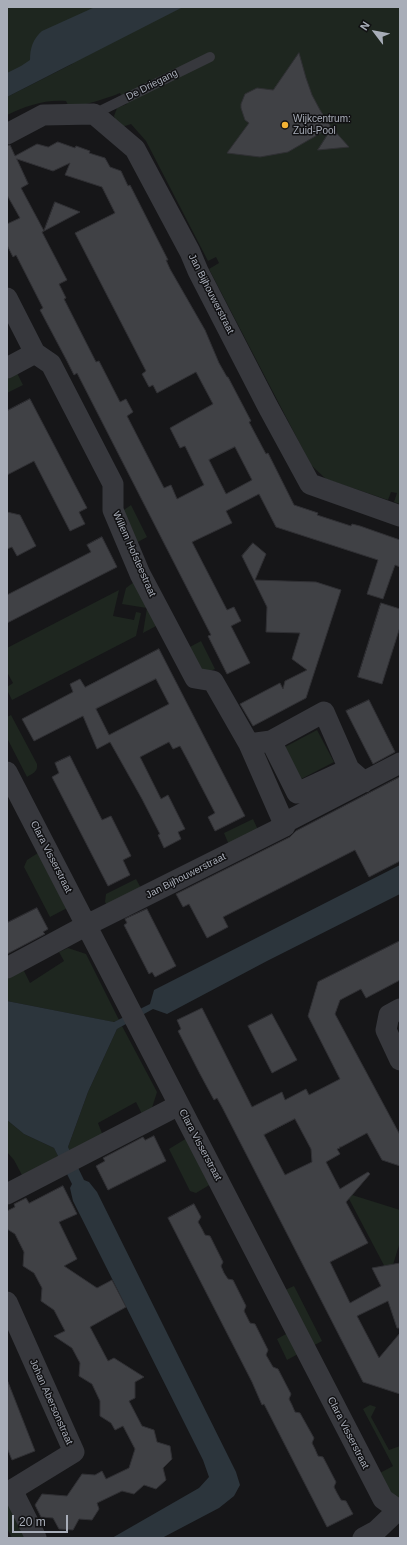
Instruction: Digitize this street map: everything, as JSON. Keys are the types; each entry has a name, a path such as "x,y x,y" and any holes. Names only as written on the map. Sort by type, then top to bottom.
{"street":[{"path":"7,134 44,115 94,114"},
{"name":"Jan Bijhouwerstraat","path":"94,114 135,148 190,252 198,271 263,398 310,484 400,516"},
{"path":"7,298 36,353 7,368"},
{"name":"Willem Hofsteestraat","path":"36,353 51,364 113,484 113,510 140,574 195,678 213,681 249,744 284,824"},
{"path":"249,744 271,741 324,712 357,775 297,792 271,741"},
{"name":"Jan Bijhouwerstraat","path":"7,968 86,925 284,824 357,775 400,763"},
{"name":"Clara Visserstraat","path":"7,772 383,1499 399,1511"},
{"path":"400,1009 389,1015 386,1030 400,1060"},
{"path":"7,1194 179,1105"},
{"name":"Johan Abersonstraat","path":"7,1302 74,1452 12,1490 36,1538"},
{"path":"363,1538 376,1531 399,1511"}],"lane":[{"name":"De Driegang","path":"94,114 210,56"}],"shaded area":[{"path":"7,7 400,7 400,504 394,502 397,493 391,492 388,500 326,479 311,465 209,269 219,263 216,257 208,261 146,141 131,124 122,127 116,123 114,116 117,108 127,104 120,93 70,109 66,101 51,101 28,106 7,115 7,97 74,63 7,89"},
{"path":"95,7 183,7 7,97 7,73 30,60 36,37 42,31"},
{"path":"17,373 23,385 7,393 7,378"},
{"path":"131,505 147,537 134,544 121,512"},
{"path":"134,582 138,584 158,621 156,626 143,633 147,608 122,604 126,588"},
{"path":"119,590 113,616 134,620 136,612 141,613 136,636 12,700 7,690 7,687 13,683 7,672 7,648"},
{"path":"201,641 215,669 208,672 203,672 188,648"},
{"path":"11,715 37,764 36,771 27,777 7,738 7,717"},
{"path":"317,730 334,762 301,779 285,747"},
{"path":"253,819 258,830 229,845 224,833"},
{"path":"41,851 69,907 50,917 24,867 27,860"},
{"path":"400,865 400,894 267,961 167,1014 153,1009 117,1029 88,1092 68,1147 84,1180 89,1182 97,1192 236,1472 240,1485 234,1496 219,1508 162,1538 112,1538 199,1488 209,1477 203,1460 73,1201 70,1188 72,1184 54,1148 24,1134 7,1120 7,1001 114,1022 150,1004 154,990"},
{"path":"136,879 142,890 108,907 105,902 106,894"},
{"path":"68,948 86,954 119,1020 113,1022 7,1001 7,978 23,969 30,983 64,961 59,952"},
{"path":"122,1026 157,1092 151,1111 143,1116 136,1102 98,1123 103,1136 70,1152 68,1147 88,1092 117,1029"},
{"path":"7,1120 24,1134 54,1148 58,1156 23,1177 14,1160 7,1152"},
{"path":"187,1138 211,1184 196,1193 190,1191 169,1149"},
{"path":"349,1194 400,1210 400,1242 392,1268 387,1271 348,1197"},
{"path":"294,1286 322,1341 311,1347 283,1291"},
{"path":"286,1334 289,1336 298,1354 287,1360 277,1339"},
{"path":"370,1405 376,1407 371,1417 389,1450 400,1446 400,1504 395,1502 378,1474 393,1466 363,1409"},
{"path":"7,1495 28,1538 12,1538 7,1528"}],"building":[{"path":"299,53 312,95 331,127 288,152 260,157 227,153 249,123 245,120 241,108 245,94 257,88 273,90"},
{"path":"332,128 349,147 318,150"},
{"path":"58,142 75,148 76,146 90,151 89,153 105,158 110,167 121,171 128,186 130,185 168,260 166,260 170,269 205,330 219,363 251,421 249,422 266,454 268,453 294,505 318,513 317,515 351,526 352,524 360,526 400,540 400,567 395,565 383,599 367,594 378,560 276,527 259,494 226,511 232,523 192,542 227,610 234,607 241,621 231,626 250,663 227,674 208,636 211,635 77,373 74,375 40,310 43,308 16,255 13,257 7,245 7,224 20,218 7,195 7,146 10,145 15,156 37,144 48,147","holes":["17,159 53,171 70,163 65,175 102,187 115,213 75,233 146,371 142,374 149,387 153,385 157,393 196,372 213,404 170,428 180,448 185,446 204,485 177,499 171,485 164,488 127,416 133,412 126,399 120,402 99,361 96,362 64,299 66,298 59,284 67,280 42,232 44,231 21,188 28,184","235,447 252,480 226,494 209,460"]},
{"path":"55,202 80,212 44,231"},
{"path":"30,399 87,508 79,512 85,524 70,531 34,461 7,475 7,411"},
{"path":"7,512 20,515 36,546 17,556 12,547 7,549"},
{"path":"102,537 117,567 7,623 7,595 91,552 87,545"},
{"path":"253,543 266,554 255,580 316,582 341,590 306,698 253,726 240,704 280,683 283,689 285,681 307,670 292,659 300,633 266,632 267,607 242,556"},
{"path":"381,603 400,609 400,627 382,684 358,677"},
{"path":"159,649 245,816 215,831 208,817 215,813 180,746 173,749 169,742 140,757 161,799 168,795 185,829 178,832 181,839 164,848 158,835 160,834 110,742 97,749 83,716 34,741 22,719 73,692 70,684 80,679 85,687","holes":["156,679 169,704 109,735 96,709"]},
{"path":"369,700 395,752 373,764 346,711"},
{"path":"70,756 102,820 111,816 131,856 123,860 130,875 108,886 52,777 59,773 55,763"},
{"path":"400,777 400,861 369,877 355,850 223,917 228,927 207,938 189,904 183,907 176,894 290,837 296,831"},
{"path":"37,908 48,929 43,932 45,934 7,954 7,923"},
{"path":"147,909 176,966 155,977 152,972 149,974 124,925 127,923 125,919"},
{"path":"400,941 400,980 366,998 361,989 340,1000 335,1014 400,1135 400,1166 382,1160 367,1133 339,1147 340,1148 337,1149 340,1154 326,1162 340,1189 368,1172 370,1174 346,1202 368,1243 330,1262 350,1303 381,1286 372,1268 400,1263 400,1328 397,1328 388,1301 357,1316 379,1358 400,1333 400,1394 363,1382 222,1107 217,1098 214,1100 178,1031 181,1029 177,1020 202,1008 252,1107 282,1092 285,1100 306,1089 309,1095 340,1079 308,1016 318,982","holes":["295,1119 311,1149 312,1162 285,1175 264,1135"]},
{"path":"272,1014 297,1060 272,1073 248,1026"},
{"path":"154,1136 166,1161 108,1190 96,1166 105,1161 103,1158 143,1137 145,1140"},
{"path":"63,1186 77,1214 59,1222 77,1259 64,1266 97,1288 112,1280 126,1307 90,1327 108,1361 114,1358 144,1377 135,1382 135,1398 129,1401 142,1426 154,1430 157,1442 170,1446 172,1459 163,1468 166,1480 156,1489 144,1485 134,1494 122,1491 97,1503 99,1509 92,1520 79,1519 73,1530 59,1529 53,1518 41,1517 35,1505 42,1494 67,1496 82,1474 95,1475 102,1471 106,1479 129,1468 135,1449 123,1426 115,1430 111,1423 100,1416 100,1401 92,1384 79,1376 80,1363 72,1348 54,1336 65,1331 54,1310 41,1301 42,1288 34,1273 23,1266 24,1252 15,1234 7,1229 7,1211 15,1207 14,1204 26,1198 29,1203"},
{"path":"194,1204 201,1217 198,1222 205,1235 210,1236 223,1262 221,1266 224,1273 228,1279 233,1280 246,1306 244,1311 250,1323 255,1324 268,1350 266,1355 273,1367 278,1369 291,1394 289,1399 295,1412 300,1413 314,1438 312,1443 318,1456 323,1457 336,1482 334,1487 337,1493 341,1500 346,1501 353,1514 327,1527 264,1404 262,1405 252,1382 168,1218"},
{"path":"8,1382 35,1451 12,1460 7,1448"}],"place":[{"name":"Wijkcentrum: Zuid-Pool","path":"285,125"}]}
